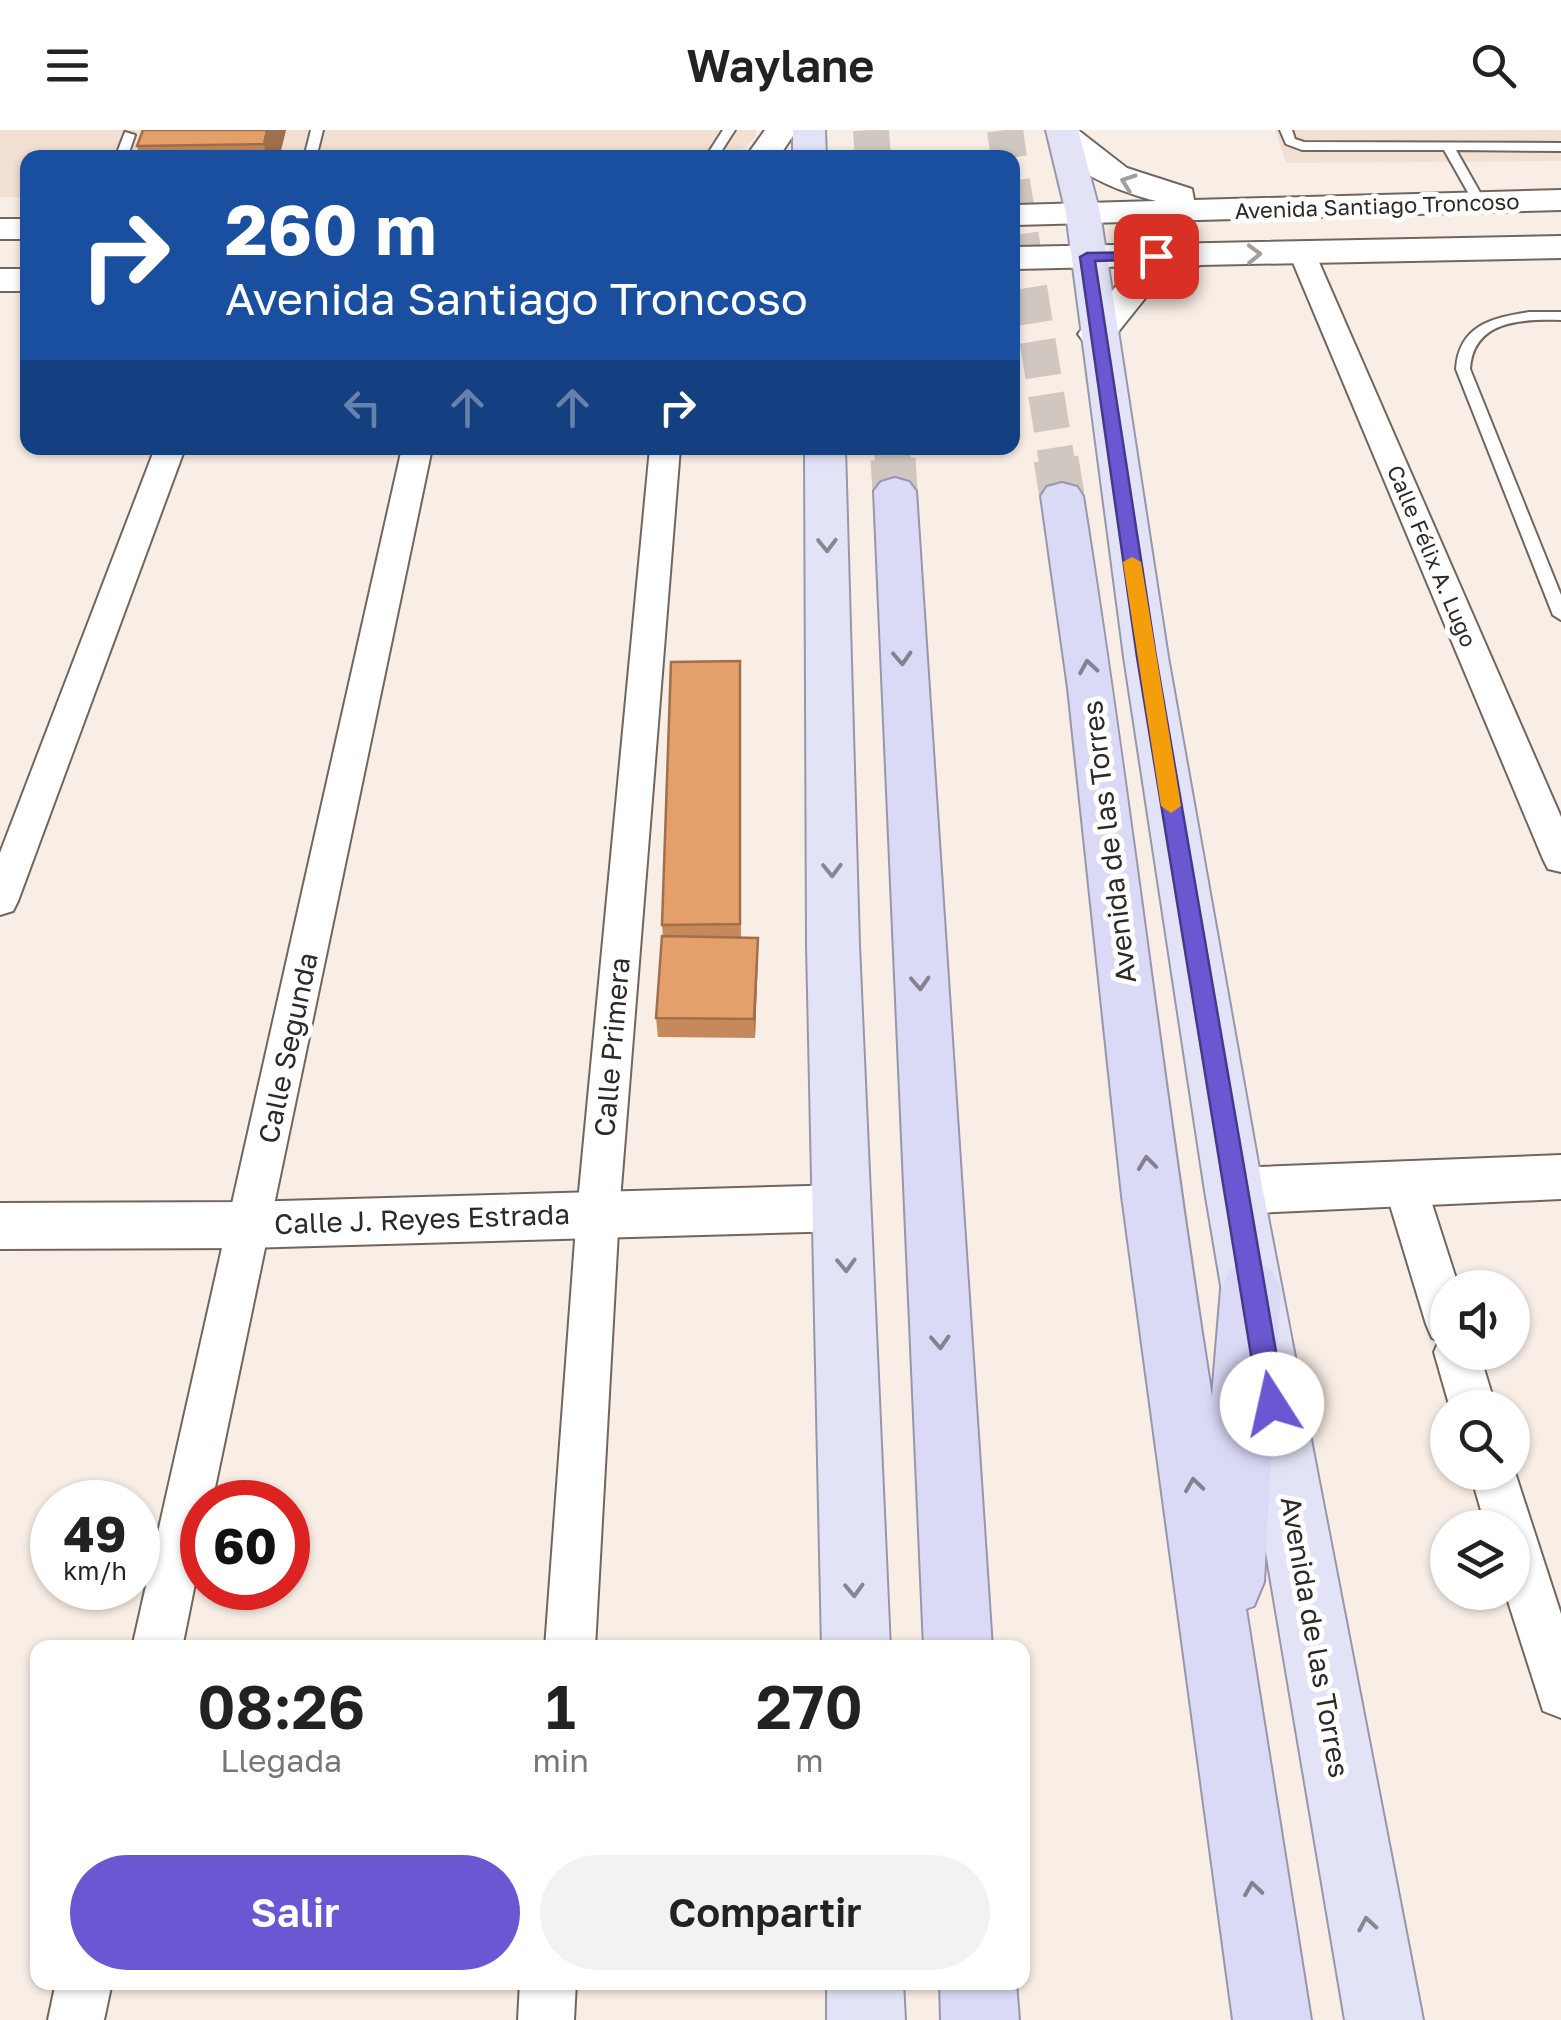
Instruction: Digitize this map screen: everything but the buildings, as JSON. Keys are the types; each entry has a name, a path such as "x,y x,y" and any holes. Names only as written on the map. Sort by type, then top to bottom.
{"highway":[{"path":"895,491 958,1640"},
{"name":"Avenida de las Torres","path":"1062,496 1091,688 1151,1196 1272,2020"},
{"path":"1223,1685 1251,1289"},
{"path":"978,1990 980,2020"}],"main road":[{"path":"1062,131 1085,159 1122,180 1170,194 1257,210"},
{"name":"Avenida de las Torres","path":"1062,131 1085,235 1097,334 1234,1191 1384,2020"},
{"name":"Avenida Santiago Troncoso","path":"1020,255 1085,235 1257,210 1561,200"},
{"name":"Avenida Santiago Troncoso","path":"1020,217 1191,256 1561,247"},
{"path":"1097,334 1133,289 1191,256"},
{"path":"825,455 833,944 856,1640"},
{"path":"865,1990 866,2020"}],"street":[{"name":"Calle Félix A. Lugo","path":"1302,253 1561,860"},
{"path":"0,901 167,455"},
{"name":"Calle Segunda","path":"159,1640 416,455"},
{"name":"Calle Primera","path":"571,1640 598,1213 663,455"},
{"path":"1234,1191 1561,1177"},
{"path":"1404,1182 1431,1270"},
{"name":"Calle J. Reyes Estrada","path":"0,1226 249,1225 844,1208"},
{"path":"1530,1594 1561,1693"},
{"path":"76,2020 82,1990"},
{"path":"546,2020 548,1990"}],"lane":[{"path":"1286,130 1297,145 1561,148"},
{"path":"124,150 129,134"},
{"path":"1448,147 1480,203"},
{"path":"1561,316 1546,315 1482,328 1470,335 1461,351 1463,368 1561,616"}],"shaded area":[{"path":"0,130 756,130 756,137 741,150 20,150 20,197 0,197"},
{"path":"1275,130 1561,130 1561,161 1286,163"}],"tunnel":[{"path":"871,130 872,150"},
{"path":"1005,130 1008,150"},
{"path":"1020,231 1057,462"},
{"path":"892,455 893,462"},
{"path":"893,459 895,491"},
{"path":"1056,459 1062,496"}],"slow traffic":[{"path":"1132,562 1171,806"}],"route":[{"path":"1156,256 1087,257 1146,657 1272,1404"}]}
